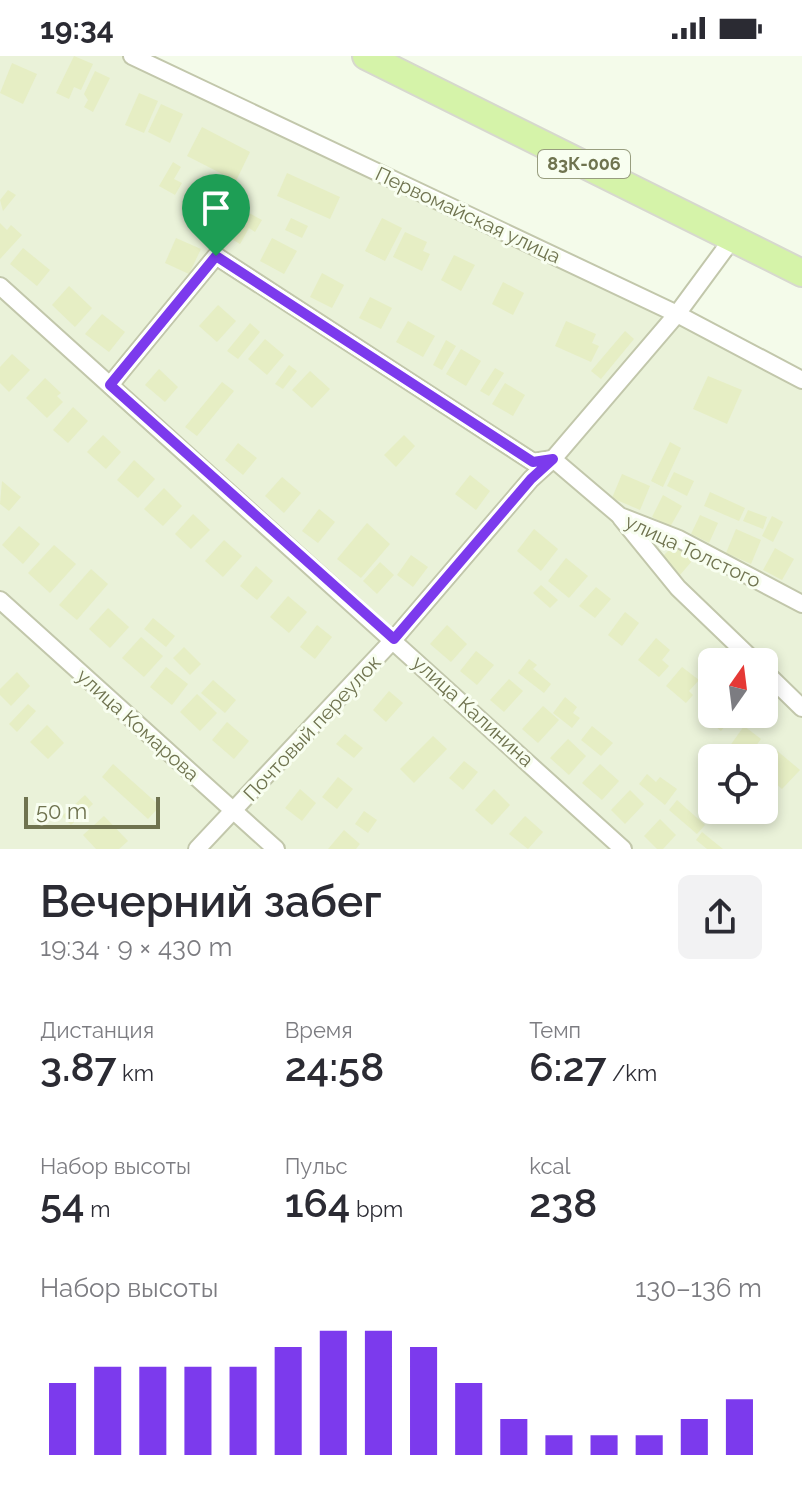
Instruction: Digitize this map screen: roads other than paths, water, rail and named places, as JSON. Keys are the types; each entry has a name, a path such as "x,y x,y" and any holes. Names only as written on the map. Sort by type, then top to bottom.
{"main road":[{"name":"83К-006","path":"366,56 802,273"}],"street":[{"name":"Первомайская улица","path":"132,56 677,314 802,380"},
{"name":"Почтовый переулок","path":"197,849 394,639 531,479 553,459 677,314 733,238"},
{"path":"110,385 216,256 533,462 553,459"},
{"name":"улица Калинина","path":"0,286 623,849"},
{"name":"улица Толстого","path":"553,459 620,516 679,539 802,604"},
{"path":"620,516 678,588 740,648"},
{"name":"улица Комарова","path":"0,600 276,849"},
{"path":"778,685 802,708"}]}
